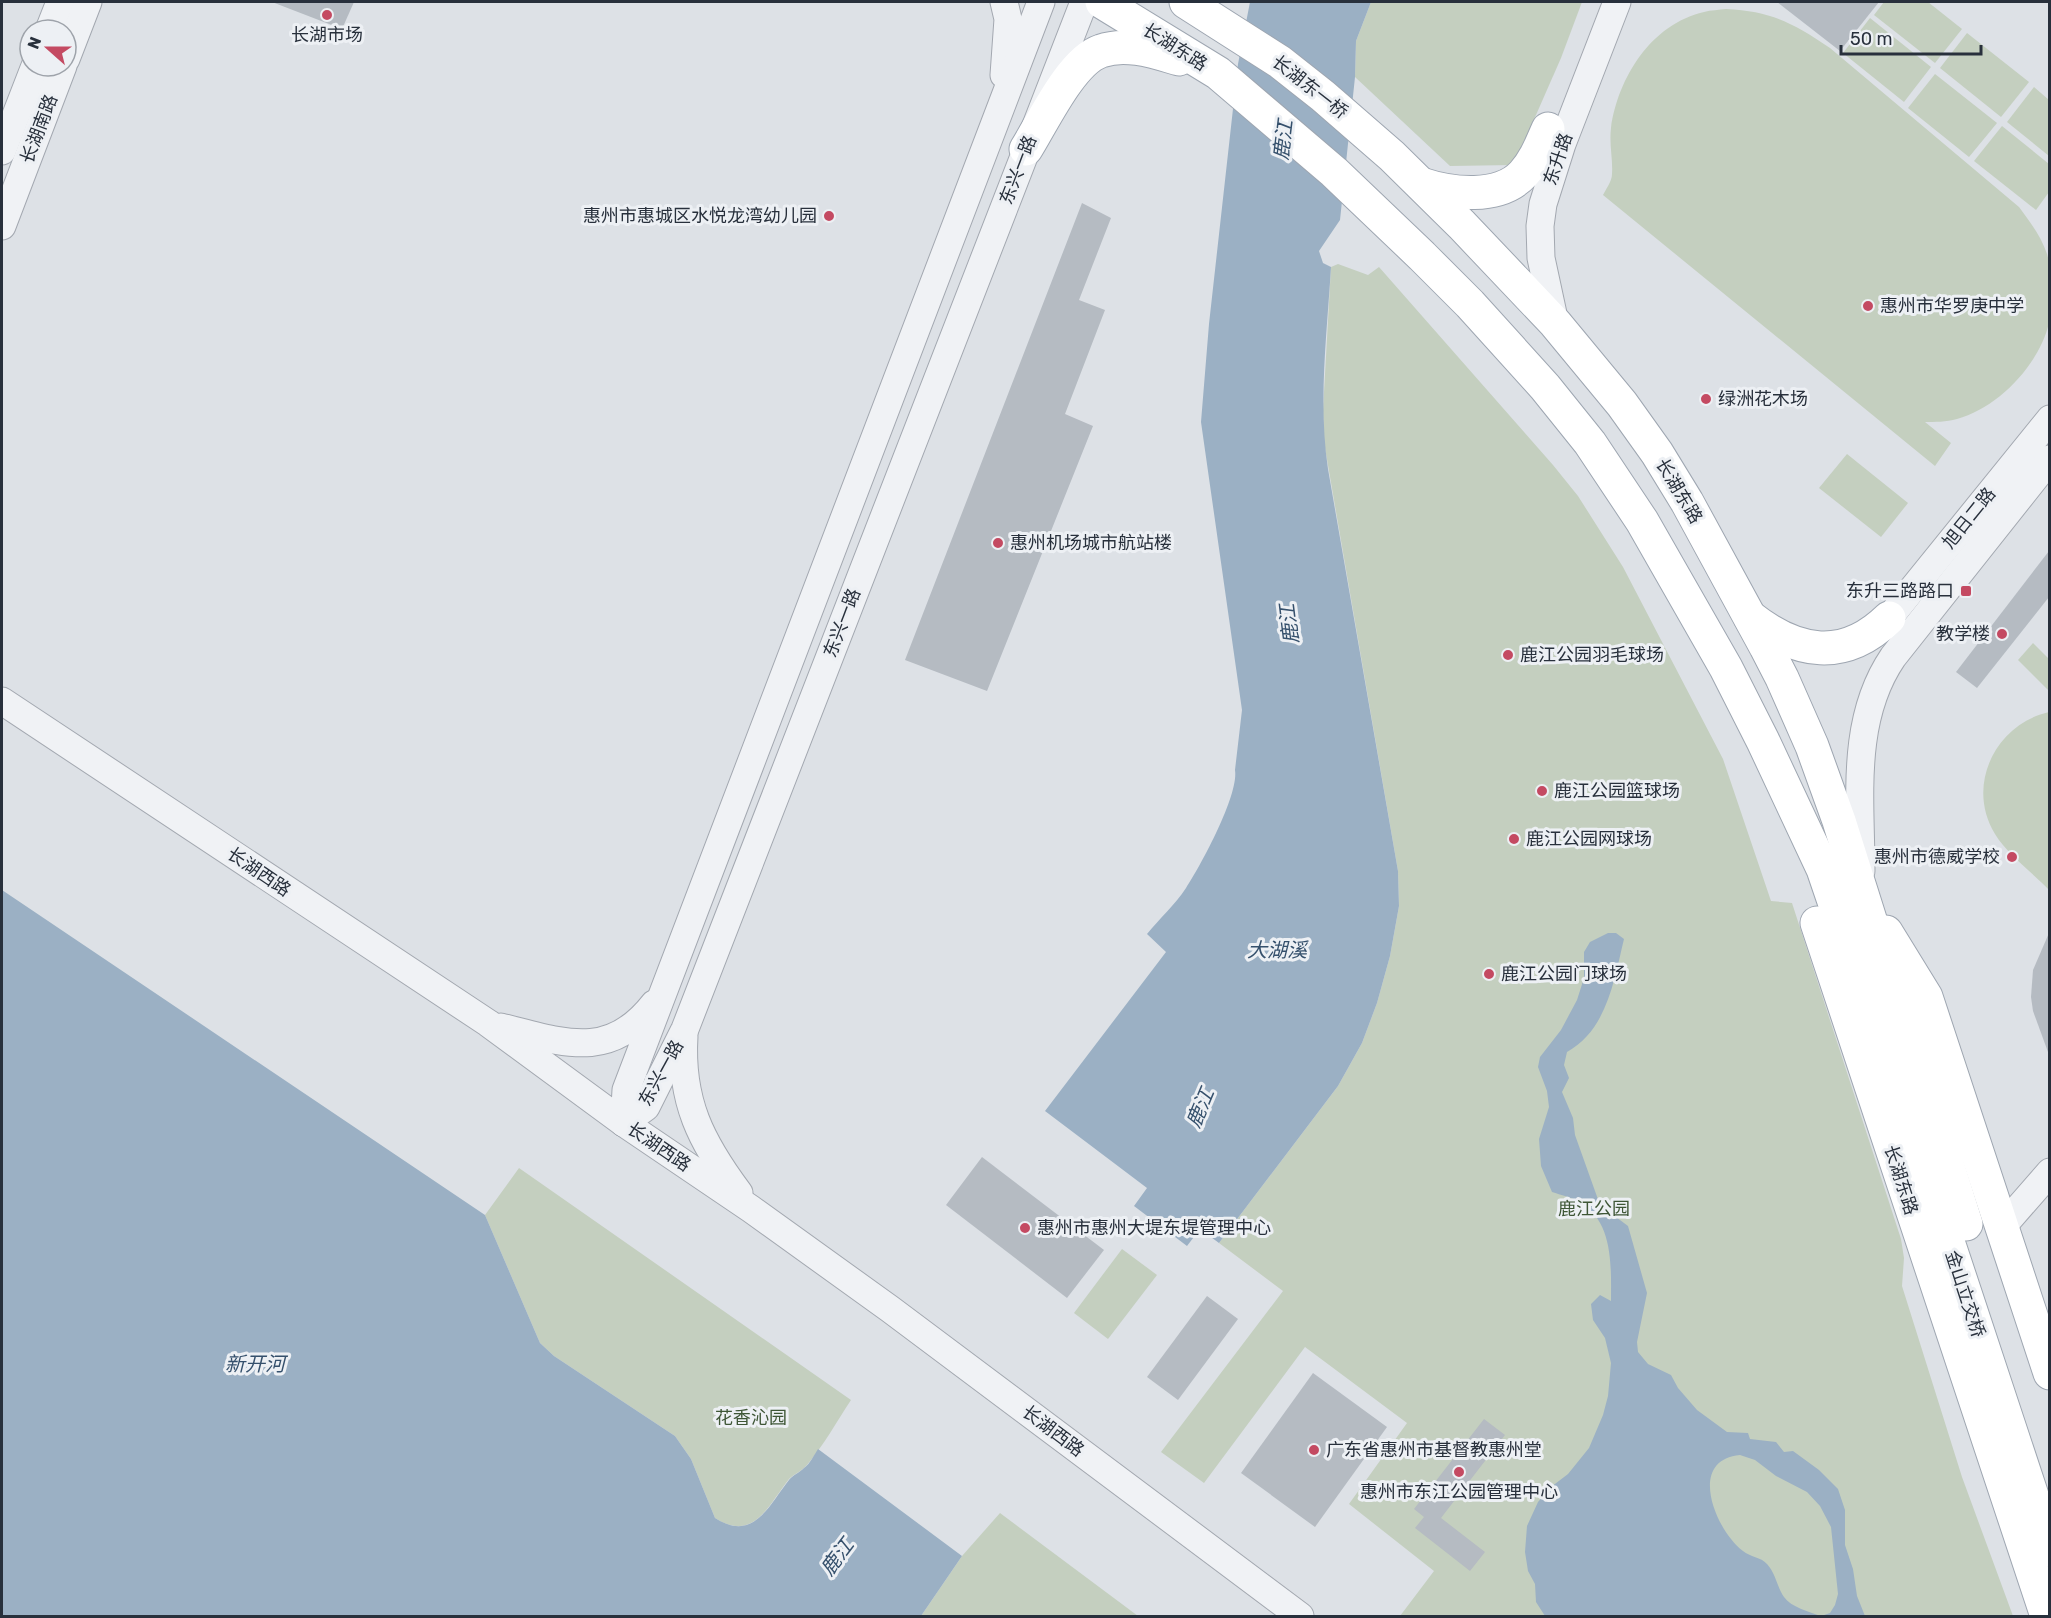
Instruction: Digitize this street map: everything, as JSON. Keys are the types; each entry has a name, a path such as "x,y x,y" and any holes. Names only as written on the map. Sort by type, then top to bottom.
{"main road":[{"name":"长湖东路","path":"1102,2 1218,73 1311,152 1470,304 1515,353 1590,443 1642,521 1715,648 1763,741 1823,869 1892,1031"},
{"path":"1186,2 1223,24"},
{"name":"长湖东一桥","path":"1223,24 1301,78 1392,156"},
{"path":"1026,149 1076,70 1086,59 1103,50 1127,48 1147,50 1218,73"},
{"path":"1421,184 1462,192 1490,190 1505,186 1528,168 1548,129"},
{"name":"长湖东路","path":"1392,156 1555,323 1622,404 1657,453 1693,512 1782,678 1812,746 1861,892 1892,1031"},
{"path":"1750,617 1795,642 1824,649 1856,641 1889,618"},
{"name":"长湖东路","path":"1763,741 1806,889 2047,1617"},
{"name":"长湖东路","path":"1861,892 1926,997 2049,1373"},
{"name":"金山立交桥","path":"1892,1031 2049,1486"},
{"name":"金山立交桥","path":"1892,1031 2049,1550"}],"street":[{"path":"54,18 60,2"},
{"path":"78,28 88,2"},
{"path":"1002,101 1008,19 1004,2"},
{"name":"东兴一路","path":"624,1123 626,1090 1041,2"},
{"name":"东兴一路","path":"624,1123 646,1107 685,1029 1084,2"},
{"path":"1199,2 1223,24"},
{"name":"东升路","path":"1548,129 1597,2"},
{"name":"东升路","path":"1555,323 1541,258 1540,226 1543,204 1562,144 1617,2"},
{"name":"长湖南路","path":"2,151 30,78"},
{"name":"长湖南路","path":"2,226 58,78"},
{"name":"旭日二路","path":"1889,618 2049,418"},
{"name":"旭日二路","path":"1861,892 1861,769 1864,727 1872,694 1893,657 2049,459"},
{"name":"长湖西路","path":"2,701 488,1023 624,1123 751,1209 890,1309 1300,1617"},
{"path":"488,1023 559,1041 592,1043 618,1036 641,1021 664,991"},
{"path":"685,1029 685,1083 695,1121 709,1148 751,1209"},
{"path":"2002,1227 2049,1172"}],"green space":[{"path":"1371,2 1582,2 1561,58 1514,165 1450,166 1355,77 1356,41"},
{"path":"1884,2 1928,2 1962,29 1935,63 1874,15"},
{"name":"惠州市华罗庚中学","path":"1726,9 1756,12 1781,20 1830,48 2019,207 2045,247 2050,268 2050,315 2044,339 2015,383 1987,405 1957,419 1925,422 1951,443 1935,466 1603,195 1612,177 1611,128 1615,109 1621,90 1640,56 1668,28 1685,18 1707,11"},
{"path":"1870,18 1931,67 1904,102 1843,53"},
{"path":"1967,33 2029,82 2001,117 1940,68"},
{"path":"1935,74 1997,123 1969,157 1908,108"},
{"path":"2034,87 2049,100 2049,156 2007,122"},
{"path":"2002,126 2049,164 2049,192 2036,210 1974,161"},
{"name":"鹿江公园","path":"1338,264 1368,275 1379,267 1578,496 1623,567 1723,759 1771,901 1792,903 1901,1239 1904,1258 1902,1286 1962,1477 2013,1616 1400,1616 1434,1571 1349,1504 1407,1423 1305,1347 1204,1483 1161,1452 1283,1291 1219,1243 1338,1086 1362,1043 1377,1003 1390,956 1399,906 1398,871 1324,442 1323,410 1331,267"},
{"path":"1847,454 1908,503 1881,537 1819,488"},
{"path":"2033,643 2049,659 2049,691 2018,660"},
{"path":"2050,712 2049,890 2013,856 1995,834 1987,815 1983,796 1985,777 1991,759 2001,743 2014,729 2030,719"},
{"name":"花香沁园","path":"519,1168 851,1400 807,1465 789,1479 759,1517 740,1526 729,1525 715,1518 691,1459 675,1436 554,1356 540,1343 485,1215"},
{"path":"1122,1249 1157,1275 1108,1339 1074,1313"},
{"path":"1000,1513 1138,1616 921,1616 962,1556"}],"water":[{"name":"大湖溪","path":"1250,2 1371,2 1356,41 1355,77 1340,220 1319,251 1323,263 1331,267 1324,368 1324,419 1328,469 1398,871 1399,906 1390,956 1377,1003 1362,1043 1338,1086 1219,1243 1200,1229 1187,1246 1134,1206 1147,1188 1045,1111 1166,952 1147,934 1177,900 1192,878 1225,813 1235,781 1242,710 1201,422 1209,324 1238,64"},
{"name":"新开河","path":"2,890 485,1215 540,1343 554,1356 675,1436 691,1459 715,1518 729,1525 740,1526 750,1524 759,1518 791,1478 808,1464 818,1449 962,1556 921,1616 2,1616"},
{"path":"1608,933 1616,933 1624,939 1612,987 1600,1017 1581,1043 1567,1052 1564,1065 1569,1078 1562,1092 1573,1118 1575,1135 1600,1205 1628,1226 1647,1293 1637,1342 1638,1352 1648,1364 1671,1375 1678,1388 1697,1410 1727,1432 1748,1433 1750,1439 1776,1442 1784,1452 1793,1451 1819,1470 1838,1489 1845,1510 1845,1545 1853,1569 1857,1596 1865,1616 1821,1616 1545,1616 1536,1602 1535,1584 1528,1571 1525,1552 1527,1526 1538,1502 1551,1487 1568,1474 1589,1448 1603,1415 1608,1396 1611,1363 1605,1338 1593,1320 1591,1304 1600,1295 1611,1301 1610,1260 1605,1233 1590,1210 1576,1200 1552,1192 1541,1166 1539,1139 1549,1107 1547,1091 1538,1067 1540,1057 1561,1030 1577,1000 1584,978 1584,952 1590,942","holes":["1740,1455 1755,1460 1776,1476 1807,1492 1820,1506 1831,1527 1838,1594 1830,1613 1821,1616 1787,1601 1767,1564 1743,1551 1724,1528 1711,1497 1710,1482 1714,1469 1724,1460"]}],"building":[{"name":"长湖市场","path":"272,2 354,2 342,29"},
{"path":"1777,2 1879,2 1840,51"},
{"name":"惠州机场城市航站楼","path":"1082,203 1111,218 1079,300 1105,310 1065,414 1093,426 987,691 905,660"},
{"name":"教学楼","path":"2049,551 2049,597 1977,688 1956,672"},
{"path":"2049,933 2048,1052 2033,1011 2031,997 2033,970"},
{"name":"惠州市惠州大堤东堤管理中心","path":"982,1157 1104,1250 1067,1298 946,1205"},
{"path":"1207,1296 1238,1319 1178,1400 1147,1377"},
{"name":"广东省惠州市基督教惠州堂","path":"1313,1373 1387,1427 1315,1527 1241,1473"},
{"name":"惠州市东江公园管理中心","path":"1484,1419 1505,1435 1441,1518 1485,1552 1470,1571 1415,1528 1424,1517 1414,1509"}],"place":[{"name":"长湖市场","path":"327,15"},
{"name":"惠州市惠城区水悦龙湾幼儿园","path":"829,216"},
{"name":"惠州市华罗庚中学","path":"1868,306"},
{"name":"绿洲花木场","path":"1706,399"},
{"name":"惠州机场城市航站楼","path":"998,543"},
{"name":"东升三路路口","path":"1966,591"},
{"name":"教学楼","path":"2002,634"},
{"name":"鹿江公园羽毛球场","path":"1508,655"},
{"name":"鹿江公园篮球场","path":"1542,791"},
{"name":"鹿江公园网球场","path":"1514,839"},
{"name":"惠州市德威学校","path":"2012,857"},
{"name":"鹿江公园门球场","path":"1489,974"},
{"name":"惠州市惠州大堤东堤管理中心","path":"1025,1228"},
{"name":"广东省惠州市基督教惠州堂","path":"1314,1450"},
{"name":"惠州市东江公园管理中心","path":"1459,1472"}],"water label":[{"name":"鹿江","path":"1283,140"},
{"name":"鹿江","path":"1289,624"},
{"name":"鹿江","path":"1200,1108"},
{"name":"鹿江","path":"837,1557"}]}
